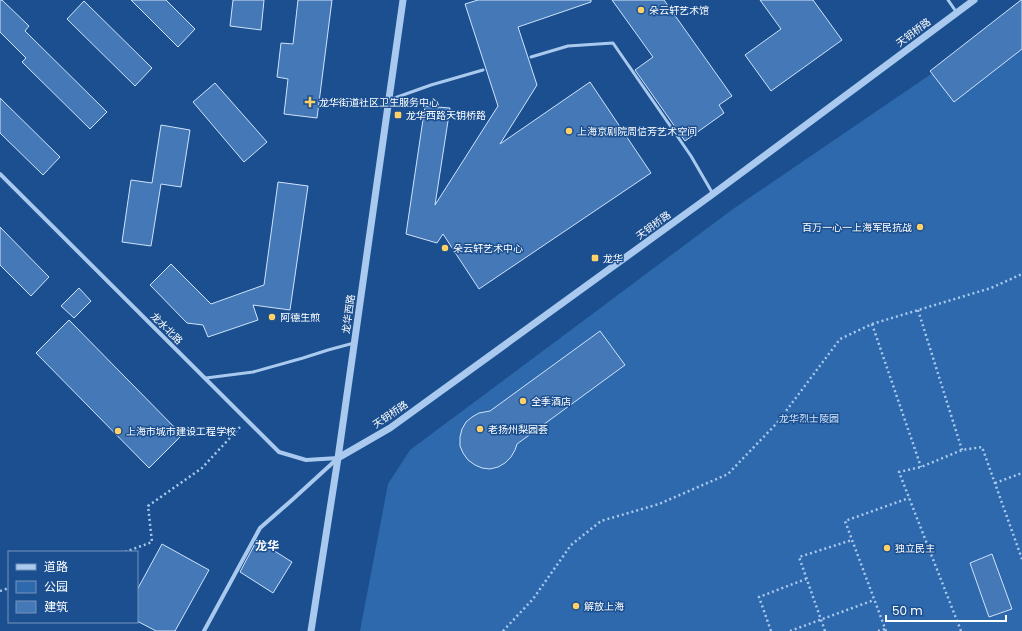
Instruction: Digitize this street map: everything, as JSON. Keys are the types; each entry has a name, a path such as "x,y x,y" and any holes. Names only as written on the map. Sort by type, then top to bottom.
{"street":[{"name":"龙华西路","path":"311,631 338,458 403,0"},
{"name":"天钥桥路","path":"338,458 390,428 713,194 974,0"},
{"name":"龙水北路","path":"0,174 279,452 306,460 338,458"},
{"path":"204,631 260,528 338,458"}],"lane":[{"path":"948,0 956,13"},
{"path":"531,57 568,46 613,43 691,156 713,194"},
{"path":"389,100 431,85 482,70"},
{"path":"206,378 253,372 354,343"}],"path":[{"path":"503,631 532,599 571,545 601,521 659,504 728,474 777,422 840,339 872,324 991,288 1022,274"},
{"path":"918,310 962,450"},
{"path":"872,324 921,467"},
{"path":"128,551 152,542 148,506 202,468 247,419"},
{"path":"961,631 898,472 921,467 962,450 982,447 1022,559"},
{"path":"994,483 1022,473"},
{"path":"878,631 885,630 845,521 909,498"},
{"path":"825,631 798,558 852,540"},
{"path":"771,631 759,597 806,579"},
{"path":"790,631 874,600"}],"green space":[{"name":"龙华烈士陵园","path":"1022,12 1022,631 360,631 388,484 410,450 733,209"}],"building":[{"path":"0,0 2,0 29,26 25,31 107,112 90,129 22,62 26,58 0,32"},
{"path":"131,0 166,0 195,29 178,47"},
{"path":"233,0 264,0 261,30 230,26"},
{"path":"298,0 332,0 317,118 284,114 288,79 277,77 281,43 293,44"},
{"path":"478,0 591,0 591,2 518,27 537,85 500,144 590,82 651,173 479,289 443,234 437,243 406,234 425,106 450,108 435,205 498,106 465,4"},
{"path":"612,0 664,0 732,96 719,105 724,113 685,141 635,70 653,57"},
{"path":"760,0 813,0 842,40 771,91 745,55 781,29"},
{"path":"1021,0 1022,49 954,102 930,71"},
{"path":"84,1 152,68 135,86 67,19"},
{"path":"215,83 267,142 244,162 193,102"},
{"path":"0,98 60,157 43,175 0,133"},
{"path":"161,125 190,130 181,187 161,184 151,246 122,242 131,180 152,183"},
{"path":"278,182 308,186 290,310 253,305 258,320 208,337 203,325 187,323 150,285 171,264 211,304 264,285"},
{"path":"0,227 49,277 31,296 0,265"},
{"path":"79,288 91,301 74,318 61,306"},
{"path":"69,320 182,435 149,468 36,353"},
{"path":"600,331 625,365 517,444 511,457 505,463 490,469 482,468 468,460 460,446 462,429 466,422 479,413 490,411"},
{"path":"257,540 292,562 273,593 240,572"},
{"path":"162,544 209,570 175,631 156,631 138,622 138,588"},
{"path":"992,554 1012,609 989,617 970,563"}],"place":[{"name":"朵云轩艺术馆","path":"641,10"},
{"name":"龙华街道社区卫生服务中心","path":"310,102"},
{"name":"龙华西路天钥桥路","path":"398,115"},
{"name":"上海京剧院周信芳艺术空间","path":"569,131"},
{"name":"百万一心一上海军民抗战","path":"920,227"},
{"name":"朵云轩艺术中心","path":"445,248"},
{"name":"龙华","path":"595,258"},
{"name":"阿德生煎","path":"272,317"},
{"name":"全季酒店","path":"523,401"},
{"name":"老扬州梨园荟","path":"480,429"},
{"name":"上海市城市建设工程学校","path":"118,431"},
{"name":"独立民主","path":"887,548"},
{"name":"解放上海","path":"576,606"}],"district":[{"name":"龙华","path":"267,546"}]}
